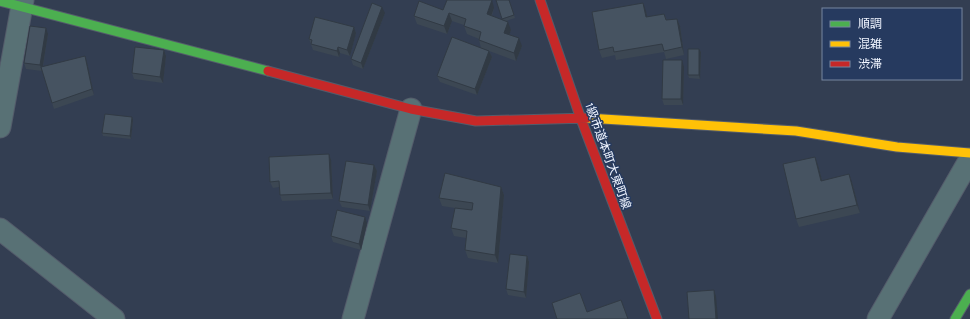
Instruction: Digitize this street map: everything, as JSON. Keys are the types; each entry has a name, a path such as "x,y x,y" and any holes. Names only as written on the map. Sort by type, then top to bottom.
{"main road":[{"name":"1級市道本町大東町線","path":"540,0 581,119 657,319"},
{"path":"0,1 22,3 411,109 476,121 598,118 796,131 897,147 970,153"},
{"path":"955,319 970,294"}],"street":[{"path":"0,127 5,70 22,3"},
{"path":"353,319 411,109"},
{"path":"878,319 970,159"},
{"path":"0,229 114,319"}],"building":[{"path":"447,0 492,0 487,14 508,22 504,33 519,38 514,53 479,40 481,32 464,26 466,19 449,13 444,26 414,16 419,1 443,10"},
{"path":"496,0 509,0 514,15 502,19"},
{"path":"372,3 382,7 361,63 351,59"},
{"path":"643,3 646,17 664,14 666,20 677,19 682,47 664,51 662,44 614,52 613,47 599,50 592,12"},
{"path":"315,17 354,27 347,50 338,47 337,51 311,44 312,40 309,39"},
{"path":"30,26 46,28 40,65 24,63"},
{"path":"452,37 489,51 475,89 437,76"},
{"path":"135,47 164,50 160,77 132,73"},
{"path":"688,49 699,49 699,75 688,75"},
{"path":"85,56 92,89 52,103 41,67"},
{"path":"663,60 682,60 681,99 662,99"},
{"path":"105,114 132,117 130,136 102,133"},
{"path":"329,154 331,193 280,195 279,181 270,182 269,157"},
{"path":"815,157 821,181 849,174 857,205 796,219 783,164"},
{"path":"346,161 374,165 368,205 339,201"},
{"path":"445,173 501,187 495,255 465,250 467,231 451,228 455,208 472,210 473,203 439,198"},
{"path":"337,210 365,217 359,244 331,236"},
{"path":"510,254 527,256 524,292 506,289"},
{"path":"714,290 716,319 689,319 687,292"},
{"path":"580,293 587,312 621,300 628,319 557,319 552,303"}],"traffic: fast":[{"path":"0,1 268,71"},
{"path":"955,319 970,294"}],"traffic: slow":[{"path":"587,118 796,131 897,147 970,153"}],"traffic: jam":[{"path":"540,0 581,119 657,319"},
{"path":"268,71 411,109 476,121 587,118"}]}
